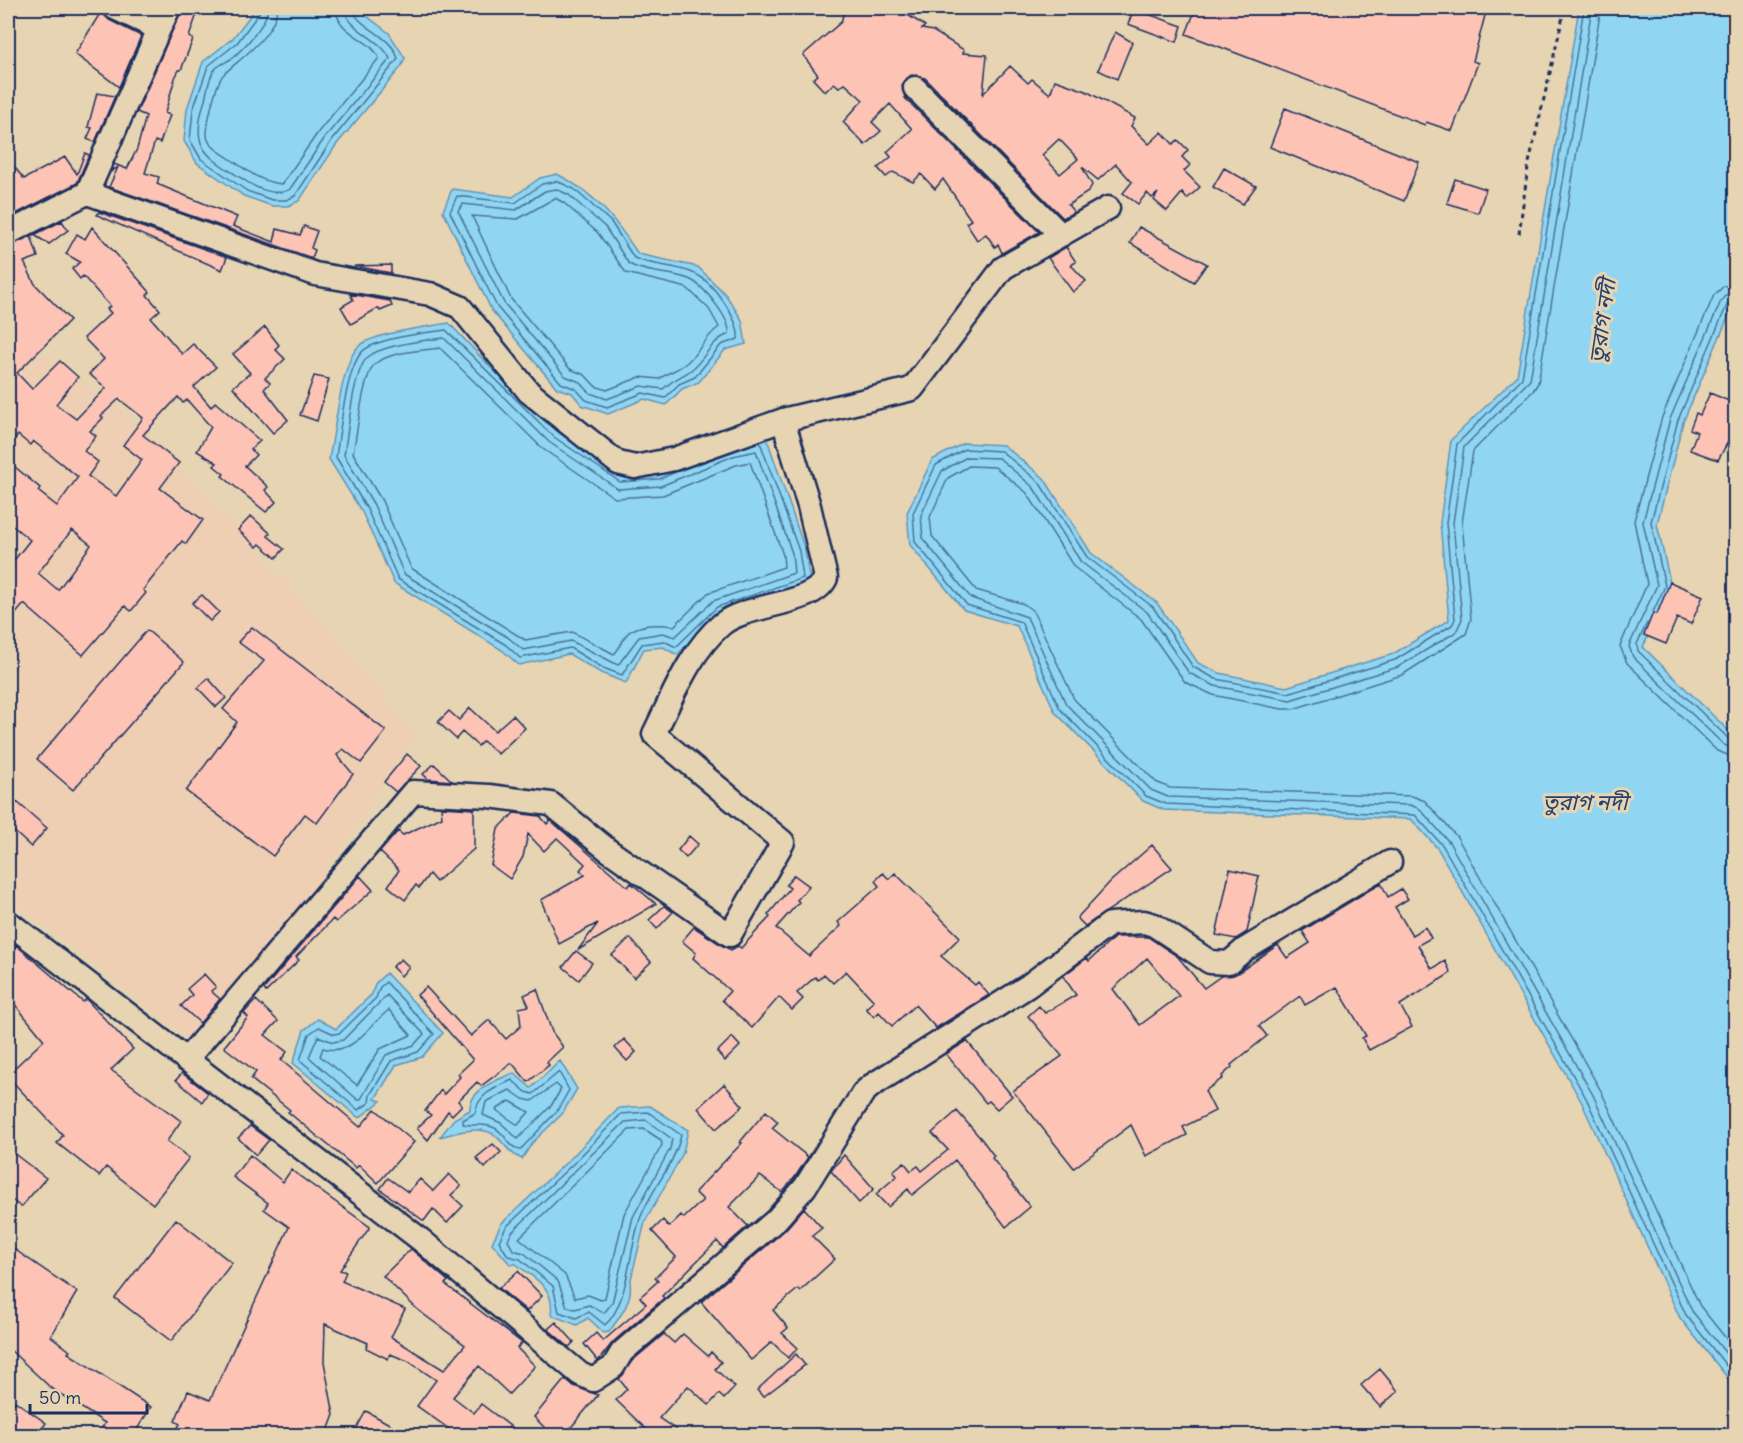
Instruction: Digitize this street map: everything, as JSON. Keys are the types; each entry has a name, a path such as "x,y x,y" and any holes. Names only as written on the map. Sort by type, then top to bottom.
{"street":[{"path":"115,8 159,28"},
{"path":"8,233 87,193 169,8"},
{"path":"915,88 1061,235"},
{"path":"87,193 315,274 430,294 460,307 529,392 618,463 634,466 674,459 783,420 912,389 1002,268 1108,208"},
{"path":"186,1060 413,792 489,796 551,804 608,850 730,935 783,842 654,734 682,677 723,623 752,609 803,596 822,586 826,578 809,506 783,420"},
{"path":"8,922 421,1240 580,1374 592,1380 612,1367 622,1352 656,1326 705,1280 776,1221 805,1187 863,1093 1028,986 1110,924 1144,922 1210,962 1229,963 1244,950 1390,862"}],"path":[{"path":"1519,234 1528,167 1565,8"}],"shaded area":[{"path":"8,323 38,352 138,423 311,608 416,734 207,1053 8,897"}],"water":[{"path":"256,8 356,8 389,33 405,58 401,67 337,144 299,201 288,206 272,206 244,196 197,163 184,141 187,109 203,62 233,38"},
{"name":"তুরাগ নদী","path":"1579,8 1735,8 1735,301 1683,422 1657,524 1671,587 1643,647 1735,737 1735,1387 1680,1318 1581,1101 1438,849 1411,819 1164,810 1143,801 1055,712 1017,626 964,610 910,545 907,513 932,460 964,443 1003,445 1044,478 1091,553 1157,603 1198,663 1219,673 1286,687 1393,654 1449,620 1440,523 1451,440 1517,376"},
{"path":"557,174 593,198 621,229 638,254 698,267 726,295 742,320 746,344 725,350 699,382 682,389 666,405 644,399 608,414 582,405 572,393 557,388 492,311 443,211 452,189 513,197 540,178"},
{"path":"449,323 496,373 558,432 623,477 658,473 765,433 805,550 810,583 720,612 677,655 663,647 644,649 626,683 601,673 569,654 519,665 502,650 394,583 362,512 329,459 339,400 351,357 364,343 386,335"},
{"path":"386,973 443,1033 422,1057 396,1065 375,1099 381,1101 359,1118 293,1063 304,1030 318,1019 336,1029 372,994 375,984"},
{"path":"560,1061 577,1089 562,1114 532,1143 522,1159 487,1131 467,1131 440,1137 454,1119 470,1110 474,1097 486,1086 514,1073 531,1088"},
{"path":"650,1106 688,1130 683,1153 645,1222 627,1303 609,1332 604,1333 588,1318 577,1325 551,1315 550,1297 547,1291 516,1264 510,1264 492,1243 501,1224 571,1158 619,1108"}],"building":[{"path":"182,8 199,8 189,37 193,39 181,70 175,78 165,113 170,115 160,143 155,141 145,173 159,177 157,184 237,217 233,226 274,242 277,229 300,235 304,226 317,231 311,248 315,250 312,258 109,187 118,167 112,171 114,164 127,169 137,149 146,116 137,112"},
{"path":"845,8 897,8 925,26 922,29 933,31 964,50 963,53 987,55 983,94 1010,66 1028,83 1032,79 1050,94 1055,80 1086,91 1135,118 1131,126 1149,144 1162,132 1173,144 1178,140 1188,150 1182,157 1190,165 1184,171 1200,187 1187,199 1182,193 1167,211 1154,200 1158,193 1152,198 1147,193 1138,204 1123,193 1132,182 1116,164 1098,180 1082,167 1092,185 1088,192 1068,205 1074,212 1063,218 925,78 911,75 902,85 905,98 1039,232 1002,253 998,244 995,247 986,234 977,240 966,223 971,220 943,179 935,189 921,174 913,182 893,172 886,177 878,168 891,157 887,152 912,129 890,104 872,122 881,131 865,145 843,122 863,100 845,84 839,87 834,83 825,92 813,79 818,75 803,55 841,22","holes":["1059,139 1078,159 1060,174 1042,155"]},
{"path":"1196,8 1487,8 1473,61 1478,63 1452,131 1426,122 1425,125 1186,34"},
{"path":"1134,9 1182,26 1177,42 1128,24"},
{"path":"102,10 109,20 141,36 119,87 75,54"},
{"path":"1115,32 1132,42 1117,79 1098,70"},
{"path":"97,93 115,96 95,142 87,139 92,128 88,127"},
{"path":"1285,108 1419,162 1404,201 1270,147"},
{"path":"85,153 89,155 77,183 8,218 8,159 24,179 65,157 77,174"},
{"path":"1224,168 1256,186 1243,204 1213,187"},
{"path":"1455,179 1486,189 1478,213 1447,203"},
{"path":"99,212 227,257 222,270 97,215"},
{"path":"62,221 68,230 49,244 34,235"},
{"path":"92,227 150,292 147,295 160,310 151,318 182,354 193,344 216,367 194,387 211,407 215,402 260,441 251,449 256,455 245,466 268,487 265,490 276,502 266,512 222,476 224,474 214,466 217,463 197,451 211,427 187,400 183,403 178,397 143,435 179,463 160,488 203,520 186,544 182,541 143,590 146,593 131,611 125,606 83,655 24,604 8,623 8,568 30,540 8,522 8,461 40,488 38,491 57,506 78,477 33,441 30,445 18,435 8,447 8,246 31,236 38,257 24,262 35,284 70,320 17,373 32,389 60,361 78,377 56,404 76,419 106,388 89,374 104,359 84,338 111,313 107,309 110,306 83,276 80,279 72,269 80,262 66,254 77,234 85,239","holes":["119,399 143,418 123,445 142,460 116,496 88,476 98,462 84,451 96,436 90,431 103,418 101,416","72,530 91,545 58,590 38,573"]},
{"path":"1139,227 1207,264 1194,282 1130,243"},
{"path":"1066,247 1076,262 1071,265 1086,281 1073,292 1048,258"},
{"path":"391,265 391,273 354,266"},
{"path":"350,294 390,301 392,306 380,311 378,308 351,324 341,307 353,300"},
{"path":"265,327 279,345 275,349 285,359 265,378 270,383 264,389 288,420 273,433 233,387 250,373 233,354"},
{"path":"314,376 329,379 317,421 300,415"},
{"path":"1710,393 1736,404 1736,427 1718,460 1690,450 1697,432 1690,429 1696,413 1700,415"},
{"path":"251,516 270,533 268,536 284,549 276,558 260,544 257,547 238,530"},
{"path":"1670,582 1703,596 1691,624 1677,618 1666,644 1644,635 1653,613 1657,614"},
{"path":"202,595 219,612 210,621 192,603"},
{"path":"252,627 386,731 361,763 343,749 337,755 353,774 317,823 305,814 273,856 186,791 237,722 223,709 264,661 238,642"},
{"path":"147,630 184,662 73,790 37,759"},
{"path":"208,678 226,698 216,707 198,688"},
{"path":"470,708 495,731 513,715 525,728 498,754 483,741 478,746 462,732 456,739 438,722 449,711 459,720"},
{"path":"407,754 421,766 396,792 384,782"},
{"path":"434,764 452,781 428,779 423,774"},
{"path":"17,802 47,828 31,847 8,826 8,813"},
{"path":"441,807 474,809 474,849 436,882 429,874 419,888 416,885 405,900 388,886 399,870 380,852 398,831 403,835 442,817"},
{"path":"514,813 540,816 547,824 550,820 628,887 631,883 656,904 578,950 598,923 559,944 541,900 585,875 580,870 585,864 557,838 544,851 528,834 523,857 510,879 491,865 498,829"},
{"path":"689,836 698,844 686,858 678,850"},
{"path":"1152,845 1172,868 1085,926 1077,918 1110,882"},
{"path":"1230,869 1259,876 1247,932 1236,939 1216,935"},
{"path":"883,873 889,879 895,873 960,937 941,956 975,985 978,982 989,995 936,1028 915,1005 892,1026 879,1012 874,1017 866,1008 874,1001 846,971 833,983 824,974 818,980 815,977 797,993 803,999 792,1010 779,997 752,1028 722,1000 730,991 693,958 696,953 682,941 694,927 731,950 738,946 741,948 770,917 768,915 790,888 786,885 794,875 809,886 797,900 799,902 776,928 809,956 841,926 838,922 879,886 875,881"},
{"path":"360,876 373,890 336,922 333,919 296,957 299,960 266,992 264,989"},
{"path":"1381,883 1388,897 1401,889 1408,899 1395,907 1412,935 1425,927 1431,938 1418,945 1432,969 1445,961 1451,973 1400,1005 1412,1027 1369,1050 1362,1038 1366,1036 1337,987 1305,1005 1300,996 1259,1026 1267,1036 1231,1065 1232,1067 1222,1076 1223,1078 1205,1091 1215,1111 1183,1127 1187,1135 1146,1156 1131,1125 1074,1168 1013,1091 1062,1056 1028,1016 1039,1006 1045,1013 1076,995 1063,976 1087,958 1089,961 1115,937 1148,937 1178,957 1204,988 1221,976 1238,973 1278,945 1287,958 1310,943 1302,931","holes":["1147,958 1179,996 1140,1025 1113,989"]},
{"path":"664,906 673,912 657,929 649,920"},
{"path":"630,938 651,962 634,978 612,955"},
{"path":"16,945 83,1002 86,999 133,1049 111,1070 181,1121 167,1141 189,1158 153,1204 106,1167 99,1176 57,1143 63,1135 8,1077 8,1074 44,1040 8,996 8,955"},
{"path":"576,951 592,963 579,980 563,967"},
{"path":"401,959 409,967 401,976 392,967"},
{"path":"204,974 216,987 211,991 220,999 200,1023 181,1006 192,995 187,989"},
{"path":"426,987 471,1036 489,1020 506,1039 521,1026 519,1008 529,1006 524,995 537,989 552,1032 563,1047 547,1062 549,1065 528,1082 512,1063 481,1086 477,1082 458,1101 462,1105 452,1115 448,1111 428,1140 417,1128 431,1115 425,1111 441,1090 444,1094 460,1077 458,1074 473,1060 417,995"},
{"path":"256,1000 278,1021 265,1035 287,1052 281,1060 360,1127 375,1109 414,1142 378,1183 359,1165 356,1168 288,1112 290,1110 251,1079 256,1072 224,1047 248,1017 244,1013"},
{"path":"732,1037 740,1046 725,1061 717,1052"},
{"path":"624,1039 636,1052 627,1061 615,1048"},
{"path":"967,1041 1012,1096 997,1109 989,1101 986,1103 946,1054"},
{"path":"182,1073 208,1093 202,1102 176,1080"},
{"path":"724,1084 743,1106 716,1129 698,1108"},
{"path":"766,1111 778,1122 772,1128 808,1157 795,1177 782,1192 760,1176 729,1207 748,1226 723,1248 717,1241 662,1296 664,1298 613,1342 598,1361 584,1344 596,1333 603,1341 646,1304 640,1297 658,1281 655,1278 676,1257 652,1231 663,1220 669,1227 681,1215 684,1218 703,1200 695,1192 742,1143 740,1142"},
{"path":"957,1111 983,1141 994,1156 992,1158 1030,1207 1006,1227 955,1160 912,1195 908,1189 888,1207 876,1194 897,1176 893,1171 904,1162 911,1171 918,1166 922,1171 948,1150 932,1133"},
{"path":"250,1126 269,1140 256,1155 238,1138"},
{"path":"493,1144 501,1152 485,1168 476,1158"},
{"path":"8,1149 46,1178 21,1207 8,1197"},
{"path":"250,1155 283,1182 291,1170 370,1227 340,1270 346,1272 342,1281 405,1309 391,1337 444,1370 465,1345 419,1311 383,1276 411,1249 448,1281 445,1284 522,1343 517,1348 535,1366 509,1394 479,1366 453,1397 474,1413 481,1404 510,1426 503,1436 459,1436 417,1406 436,1380 408,1361 390,1354 388,1359 366,1348 368,1343 325,1324 324,1362 334,1415 326,1436 173,1436 180,1424 175,1421 188,1391 210,1400 289,1227 264,1209 268,1203 233,1177"},
{"path":"844,1155 874,1189 859,1203 831,1171"},
{"path":"449,1174 461,1186 451,1195 463,1206 447,1223 433,1209 424,1221 380,1189 388,1178 408,1192 420,1179 433,1191"},
{"path":"804,1208 822,1228 812,1236 835,1259 800,1291 798,1289 773,1310 788,1328 782,1333 798,1348 788,1358 772,1342 751,1360 701,1302 785,1230"},
{"path":"176,1219 232,1263 171,1341 115,1298"},
{"path":"8,1245 77,1292 51,1336 70,1351 68,1353 151,1407 133,1436 97,1436 105,1423 51,1388 8,1348"},
{"path":"518,1271 542,1296 527,1311 499,1288"},
{"path":"556,1322 574,1342 569,1347 548,1329"},
{"path":"664,1334 674,1343 683,1334 708,1356 711,1352 721,1362 715,1369 735,1387 724,1399 719,1394 709,1405 688,1386 659,1418 685,1436 653,1436 616,1400 627,1389 619,1379 632,1361"},
{"path":"796,1354 805,1365 763,1397 757,1390"},
{"path":"1380,1369 1398,1391 1380,1407 1361,1385"},
{"path":"565,1379 574,1386 598,1395 568,1431 565,1429 560,1436 553,1436 534,1417"},
{"path":"15,1401 46,1423 37,1436 21,1436 8,1426 8,1412"},
{"path":"366,1411 411,1436 363,1436 355,1431"}]}
